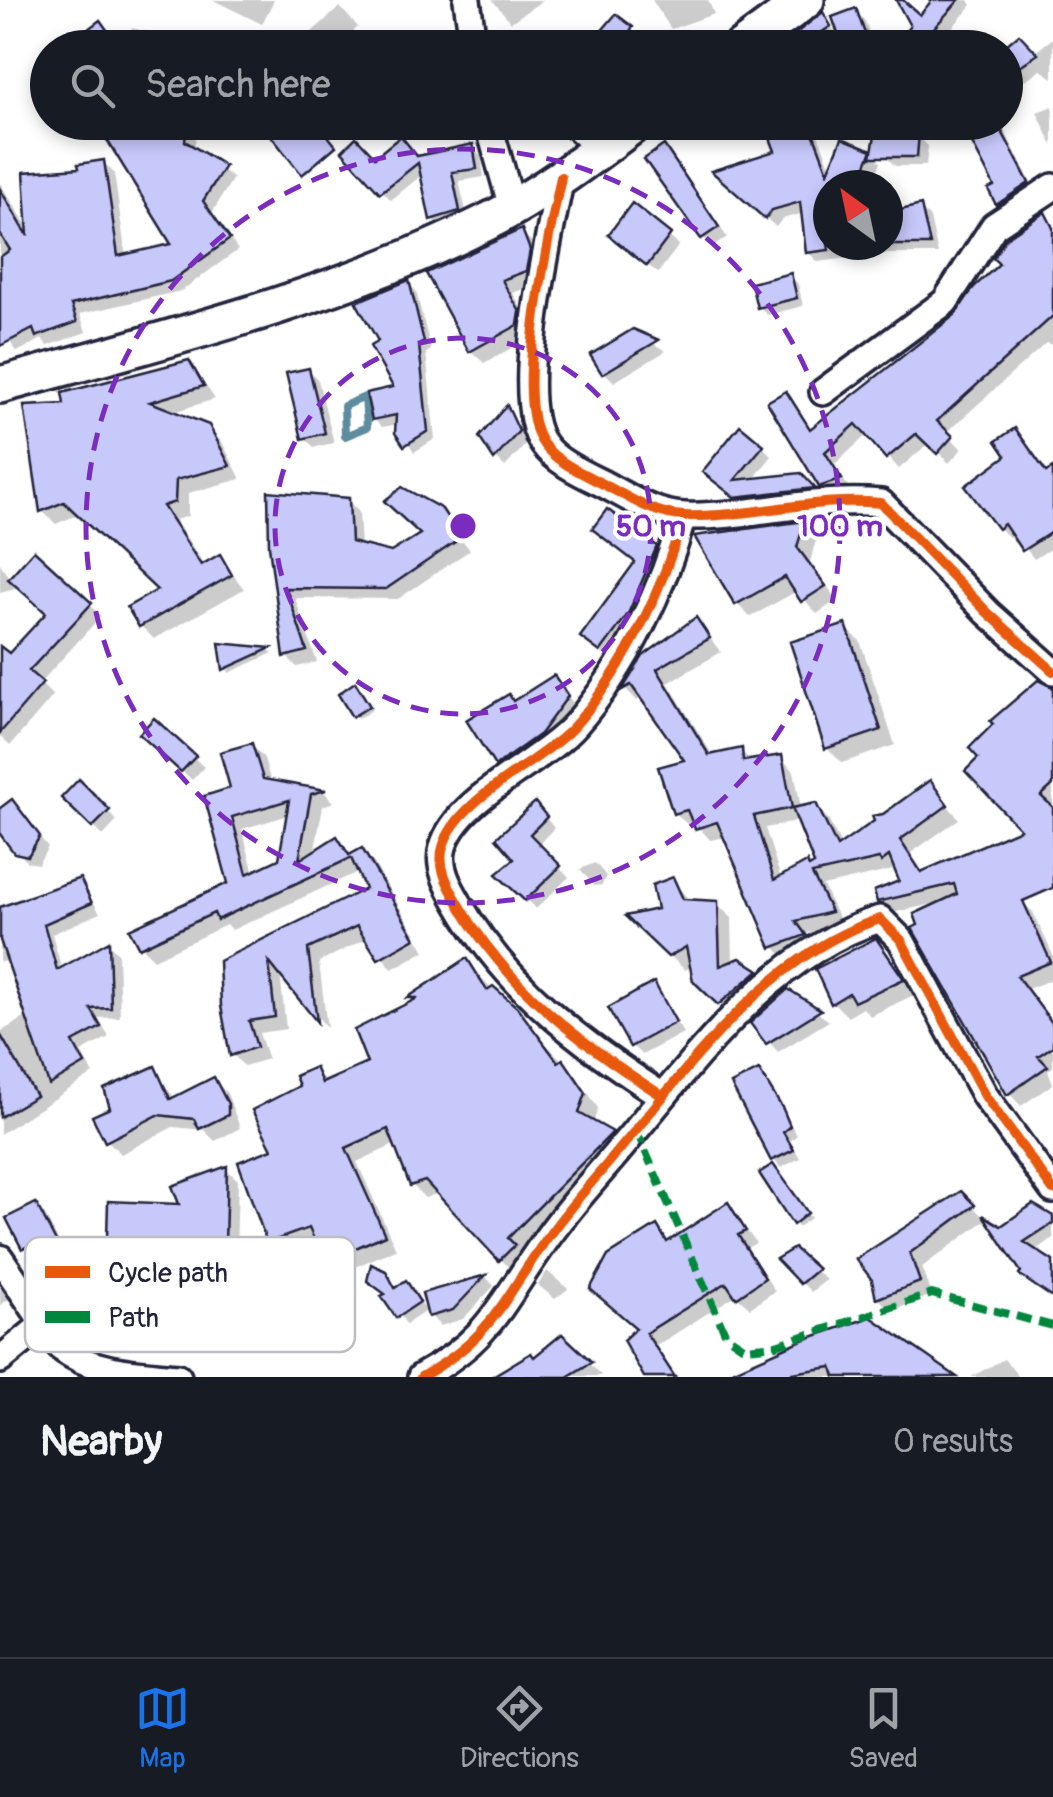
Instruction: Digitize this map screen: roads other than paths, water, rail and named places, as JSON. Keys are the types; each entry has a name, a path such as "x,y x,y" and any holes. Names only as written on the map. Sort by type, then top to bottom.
{"main road":[{"path":"765,30 806,0"},
{"path":"0,385 200,330 416,254 512,207 613,140"}],"street":[{"path":"467,0 474,30"},
{"path":"493,140 512,207"},
{"path":"591,140 601,149"},
{"path":"560,177 539,298 529,400 532,424 545,448 648,508 683,516 848,500 881,503 988,614 1051,664"},
{"path":"823,392 945,302 994,226 1053,187"},
{"path":"661,1095 537,1006 479,940 441,865 443,845 461,819 498,784 556,744 588,708 670,565 683,516"},
{"path":"421,1377 490,1327 544,1242 661,1095 780,974 852,928 880,919 901,940 985,1096 1053,1190"},
{"path":"0,1258 25,1296"},
{"path":"0,1360 25,1340"},
{"path":"69,1352 74,1358 99,1367 178,1377"}],"waterway":[{"path":"365,397 367,427 345,436 344,406 365,397"}]}
